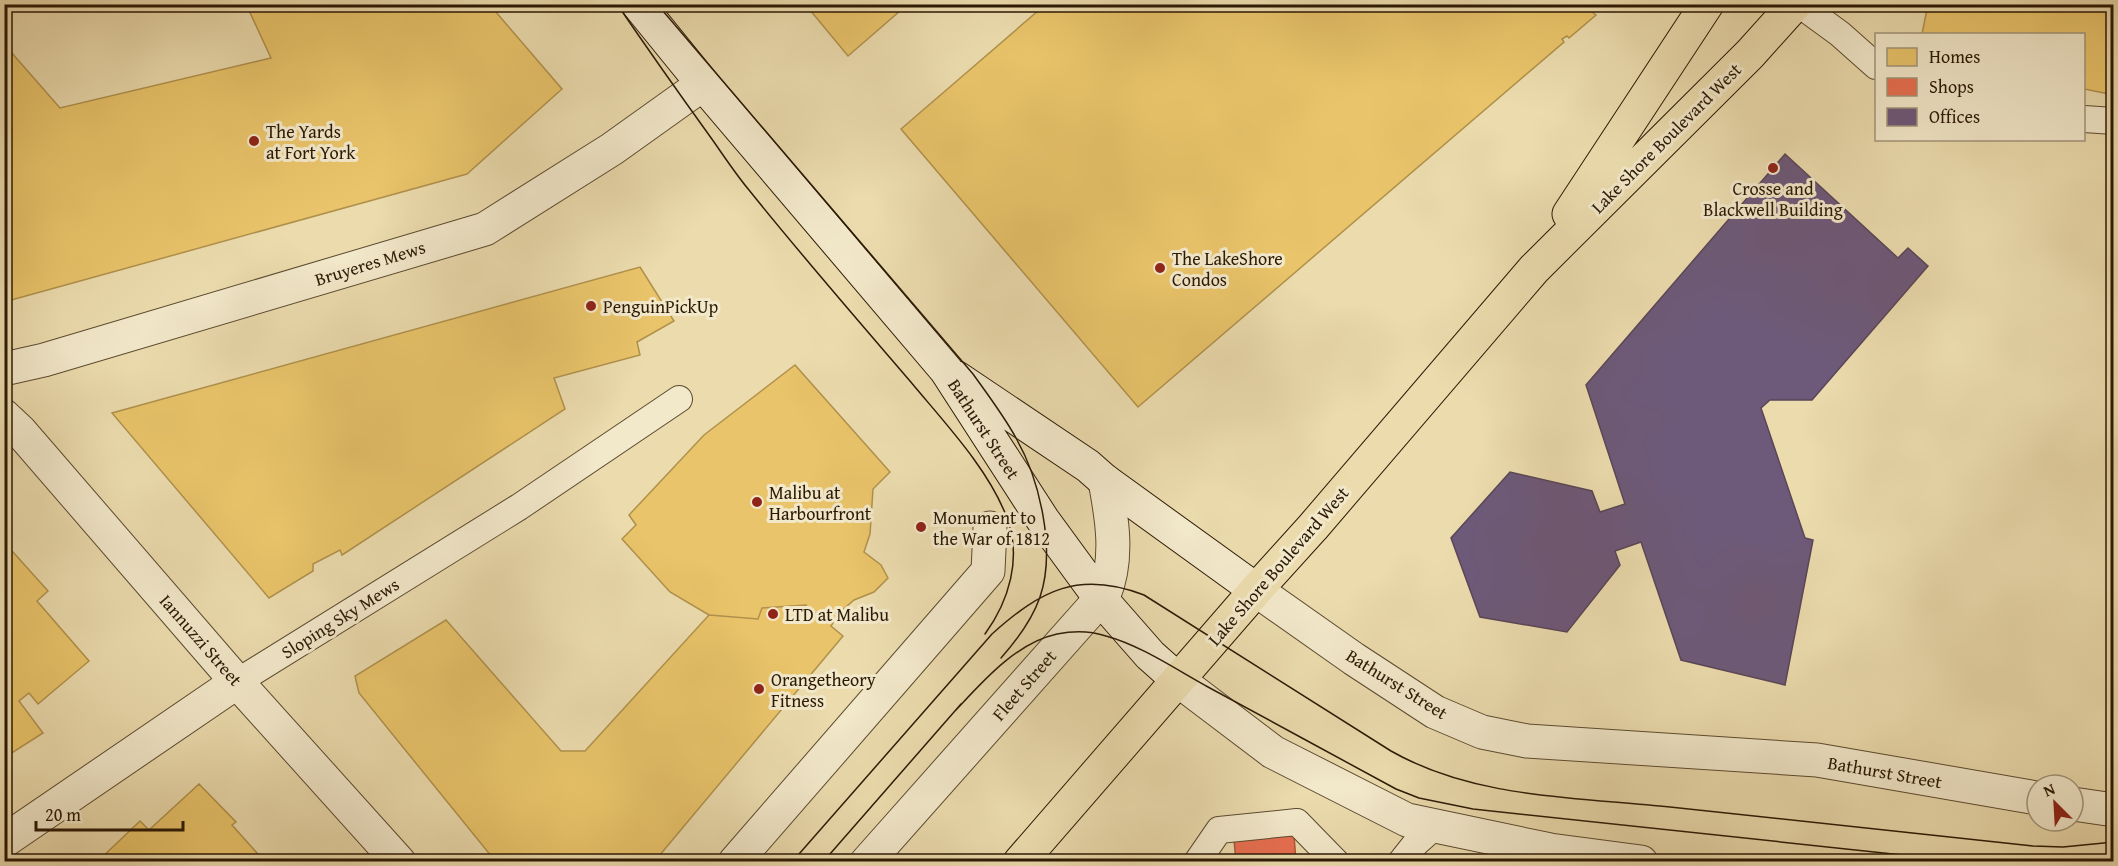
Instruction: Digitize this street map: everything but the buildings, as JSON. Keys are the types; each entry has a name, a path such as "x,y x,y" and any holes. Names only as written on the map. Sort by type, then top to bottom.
{"highway":[{"name":"Lake Shore Boulevard West","path":"1534,269 1707,4"},
{"name":"Lake Shore Boulevard West","path":"1020,861 1313,527 1534,269 1750,54 1797,4"}],"street":[{"name":"Bathurst Street","path":"638,4 946,370 1043,520 1100,598 1150,656 1178,680 1273,752 1407,820 1550,850 1603,859 1641,861"},
{"name":"Bruyeres Mews","path":"4,369 44,360 485,229 612,149 703,84"},
{"name":"Bathurst Street","path":"946,370 1089,466 1105,481 1354,658 1435,712 1482,732 1527,741 1817,760 2025,796"},
{"name":"Iannuzzi Street","path":"4,416 20,431 237,682 399,861"},
{"name":"Fleet Street","path":"867,861 1100,598 1108,584 1112,556 1113,532 1105,481"},
{"path":"735,861 988,571 990,528"},
{"name":"Sloping Sky Mews","path":"4,841 237,682"},
{"path":"2085,806 2114,810"}],"lane":[{"path":"1797,4 1840,34 1875,65"},
{"path":"2085,119 2114,121"},
{"name":"Sloping Sky Mews","path":"237,682 519,507 679,399"},
{"path":"1197,861 1219,830 1297,822 1336,861"},
{"path":"1401,861 1435,826"}],"tram line":[{"path":"617,4 744,183 950,429 989,482 1007,518 1013,548 1013,564 1011,579 1001,608 985,634"},
{"path":"657,4 973,374 1001,414 1025,455 1043,516 1046,537 1045,578 1033,614 1001,658"},
{"path":"792,862 992,634 1027,606 1044,596 1080,585 1100,584 1144,595 1391,751 1423,767 1457,779 1563,798 1670,807 2033,846 2063,847 2114,842"},
{"path":"956,710 1001,664 1028,646 1057,634 1094,633 1119,640 1145,652 1396,789 1419,798 1473,809 1968,862"},
{"path":"823,862 961,704"}],"place":[{"name":"The Yards at Fort York","path":"254,141"},
{"name":"Crosse and Blackwell Building","path":"1773,168"},
{"name":"The LakeShore Condos","path":"1160,268"},
{"name":"PenguinPickUp","path":"591,306"},
{"name":"Malibu at Harbourfront","path":"757,502"},
{"name":"Monument to the War of 1812","path":"921,527"},
{"name":"LTD at Malibu","path":"773,614"},
{"name":"Orangetheory Fitness","path":"759,689"}]}
